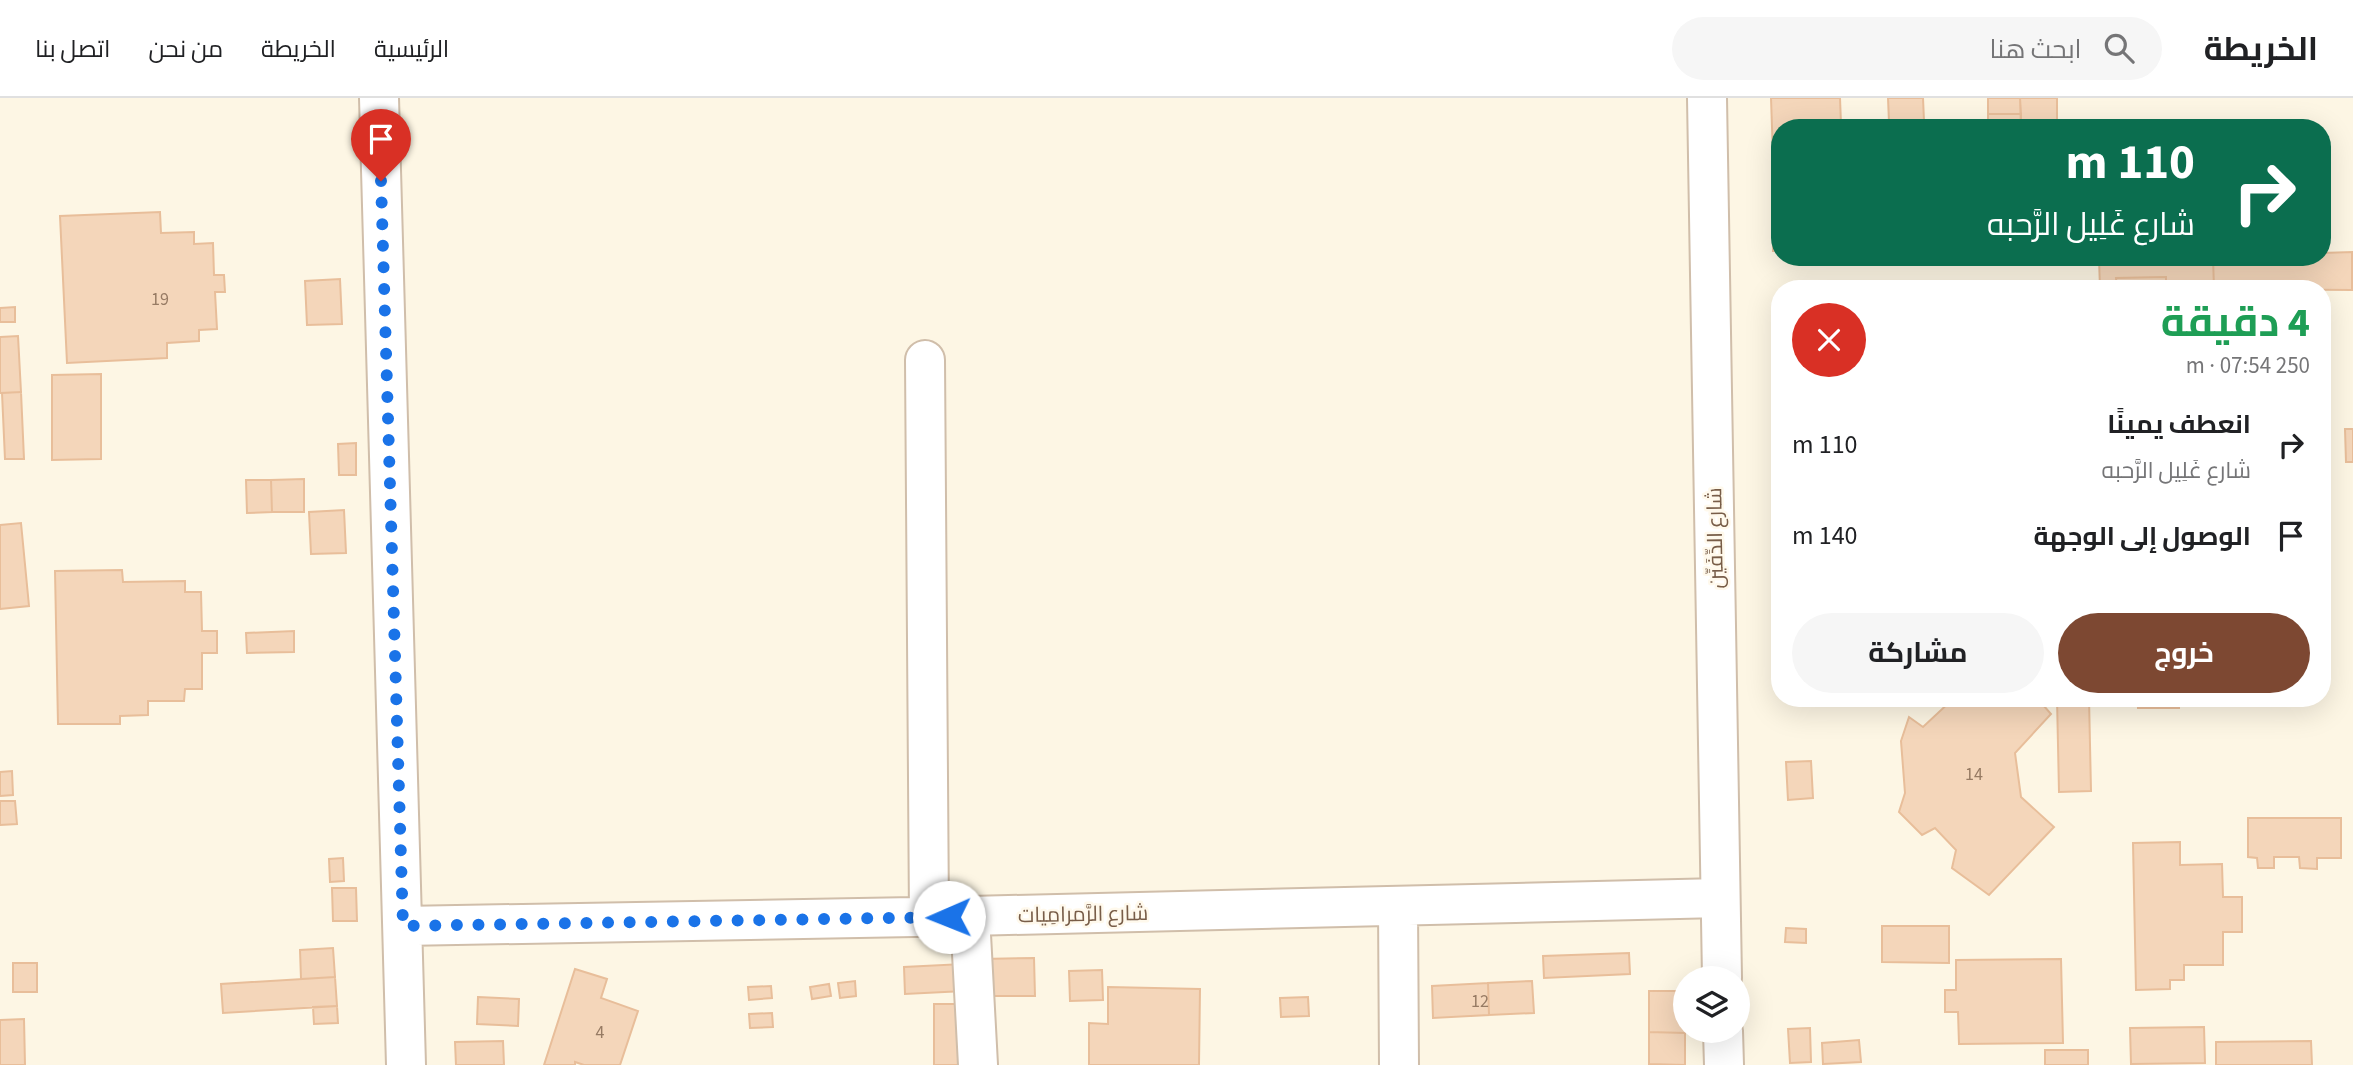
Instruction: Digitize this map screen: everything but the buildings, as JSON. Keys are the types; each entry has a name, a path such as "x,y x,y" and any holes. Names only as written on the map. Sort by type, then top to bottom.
{"street":[{"path":"379,98 406,1065"},
{"name":"شارع الدِّفَيِّن","path":"1707,98 1722,966"},
{"path":"925,360 929,917"},
{"name":"شارع الرَّمرامِيات","path":"403,926 929,917 1720,898"},
{"path":"1398,906 1399,1065"},
{"path":"970,916 978,1065"},
{"path":"1723,1043 1724,1065"}],"route":[{"path":"381,181 403,926 949,917"}]}
